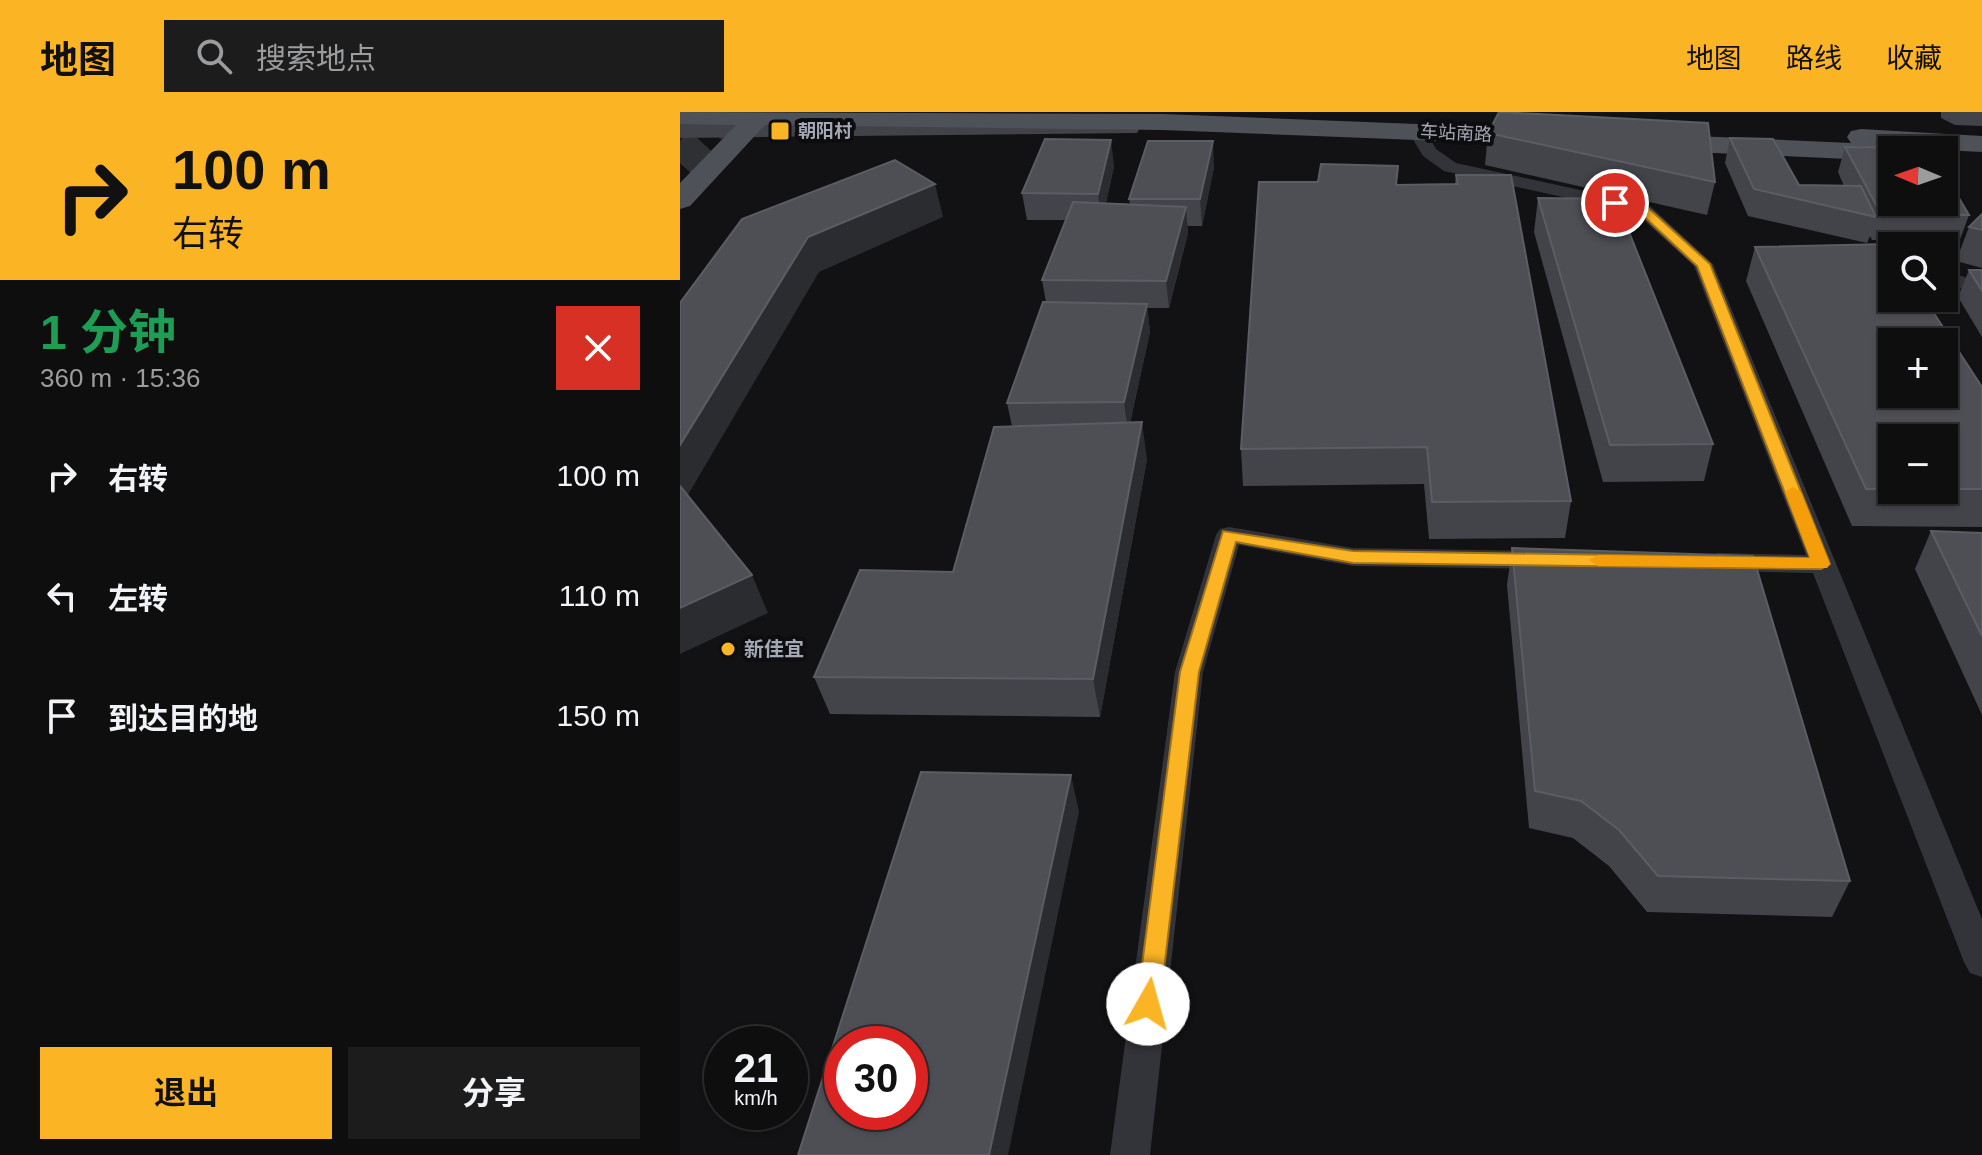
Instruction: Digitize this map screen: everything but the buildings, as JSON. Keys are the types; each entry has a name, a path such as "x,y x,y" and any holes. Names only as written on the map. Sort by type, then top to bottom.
{"main road":[{"name":"车站南路","path":"680,116 1163,122 1269,119 1573,130 1417,131 1269,119"},
{"path":"680,131 755,122 1269,119"},
{"path":"680,200 755,122"},
{"path":"1878,141 1629,133 1878,152"},
{"path":"1958,143 1982,144"},
{"path":"1958,157 1982,158"}],"street":[{"path":"1417,131 1429,152 1450,167 1642,209 1703,264 1982,962"},
{"path":"1958,281 1982,288"},
{"path":"1130,1155 1189,672 1229,535 1353,557 1572,560"},
{"path":"1696,562 1821,564"}],"tunnel":[{"path":"680,163 727,112"}],"slow traffic":[{"path":"1598,560 1821,564 1793,492"}],"place":[{"name":"朝阳村","path":"780,131"},
{"name":"新佳宜","path":"728,649"}],"route":[{"path":"1148,1004 1189,672 1229,535 1353,557 1821,564 1703,264 1642,209 1615,203"}]}
